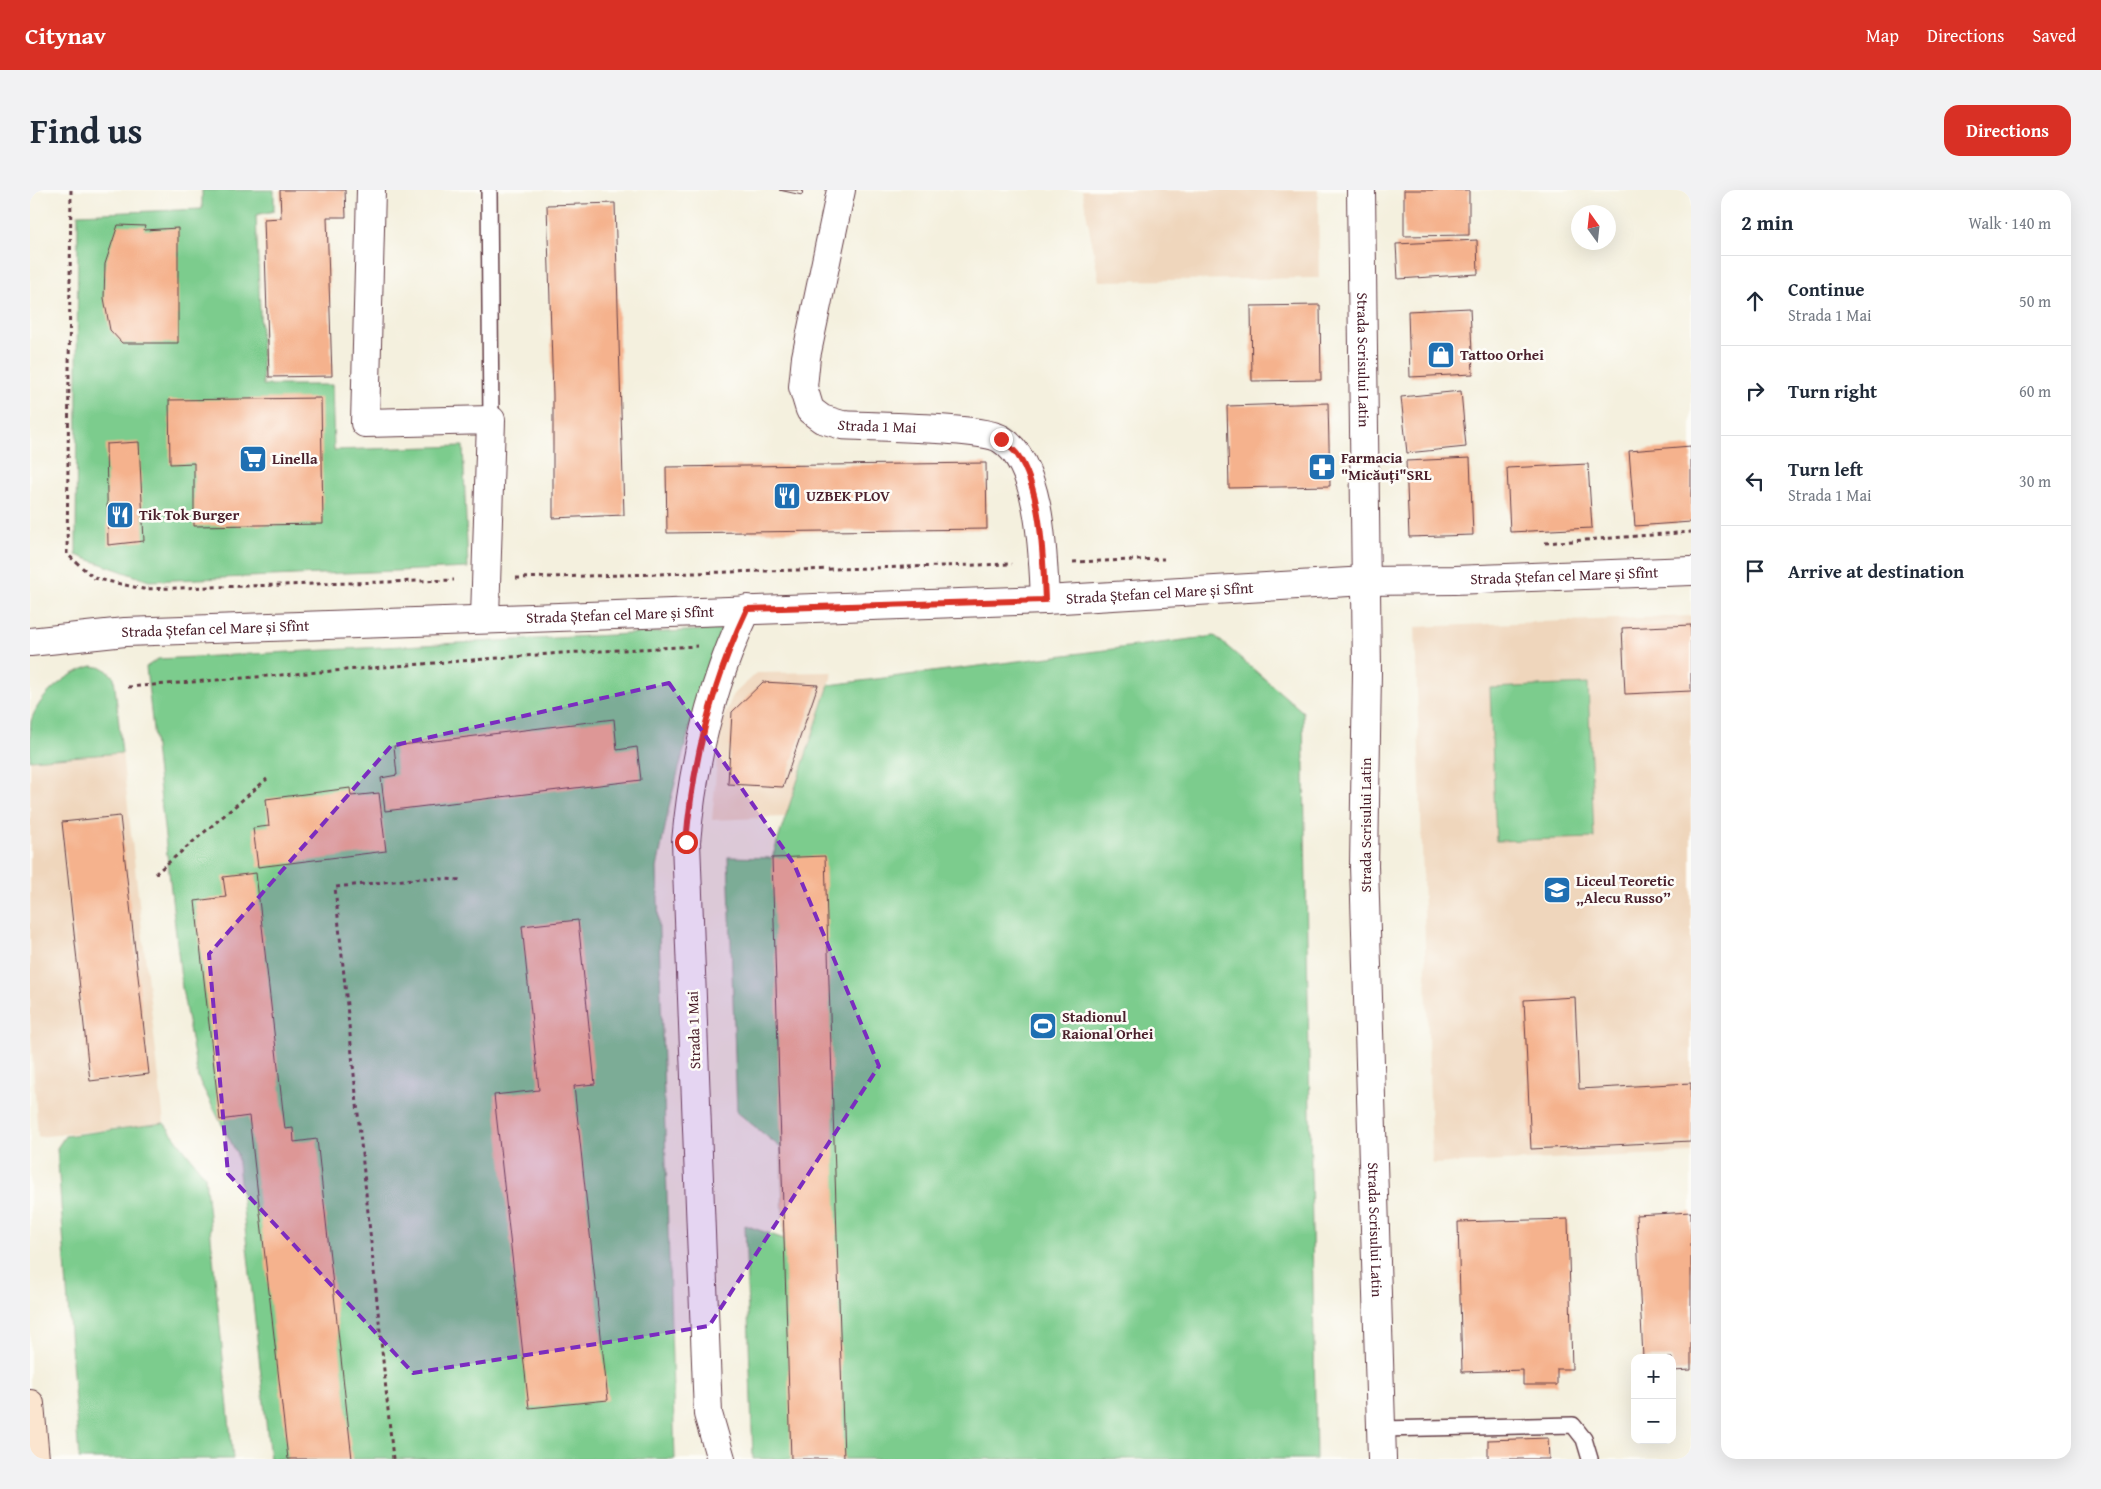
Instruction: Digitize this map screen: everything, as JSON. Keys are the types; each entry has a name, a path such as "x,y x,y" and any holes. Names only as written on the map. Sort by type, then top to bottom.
{"street":[{"path":"371,190 365,424 491,420 485,618"},
{"name":"Strada 1 Mai","path":"841,190 806,357 803,387 810,410 822,419 842,425 973,433 1001,439 1017,454 1033,490 1041,532 1045,600"},
{"name":"Strada Scrisului Latin","path":"1361,190 1367,671 1364,866 1382,1459"},
{"name":"Strada Ștefan cel Mare și Sfînt","path":"30,642 125,632 302,628 485,618 1045,600 1366,581 1454,580 1691,571"},
{"name":"Strada 1 Mai","path":"721,1459 708,1414 686,842 690,794 714,691 730,644 747,609"},
{"path":"30,1404 35,1459"}],"lane":[{"path":"489,190 491,420"},
{"path":"1381,1429 1573,1425 1584,1438 1590,1459"}],"path":[{"path":"71,190 67,554 94,578 143,589 1173,559"},
{"path":"1542,543 1691,532"},
{"path":"155,874 267,779"},
{"path":"394,1459 334,887 423,878 464,880"}],"highlighted area":[{"path":"669,683 794,864 879,1066 709,1326 413,1373 228,1174 209,954 391,746"}],"shaded area":[{"path":"1082,190 1318,190 1319,278 1099,281"},
{"name":"Liceul Teoretic „Alecu Russo”","path":"1691,616 1691,1153 1432,1164 1415,627"},
{"path":"833,672 786,817 712,820 720,726 733,695 757,673"},
{"path":"122,753 164,1123 38,1137 30,1020 30,760"}],"green space":[{"path":"202,190 274,190 274,211 256,215 263,385 332,385 334,450 463,446 468,568 149,581 76,555 78,214 202,209"},
{"path":"723,629 702,682 670,802 657,868 675,1459 270,1459 237,1154 198,1078 182,988 146,667 158,659"},
{"name":"Stadionul Raional Orhei","path":"1215,636 1303,712 1316,1459 753,1459 745,1225 784,1239 781,1148 737,1112 728,857 772,858 829,685"},
{"path":"92,666 104,668 114,677 122,753 30,760 31,721 40,702 55,686 73,674"},
{"path":"1588,684 1594,838 1496,841 1490,688"},
{"path":"164,1123 205,1176 233,1459 79,1459 57,1148 65,1136"}],"building":[{"path":"280,190 345,190 346,217 327,217 332,376 269,377 264,219 281,218"},
{"path":"779,190 803,190 802,195"},
{"path":"1404,190 1469,190 1469,235 1404,236"},
{"path":"615,203 624,515 553,518 553,395 547,205"},
{"path":"118,225 145,226 144,230 178,228 178,343 122,343 110,330 104,298 105,264"},
{"path":"1477,240 1478,274 1398,279 1396,244"},
{"path":"1320,305 1321,380 1252,381 1251,306"},
{"path":"1470,308 1473,374 1410,377 1408,311"},
{"path":"1461,391 1466,447 1407,453 1401,397"},
{"path":"321,398 323,524 194,526 194,463 170,464 169,400"},
{"path":"1328,403 1330,486 1229,488 1227,406"},
{"path":"139,442 144,541 108,545 106,444"},
{"path":"1691,446 1691,522 1635,526 1629,451"},
{"path":"1470,458 1473,535 1409,537 1406,461"},
{"path":"986,463 987,529 667,533 666,467"},
{"path":"1588,464 1592,528 1510,532 1507,468"},
{"path":"1691,625 1691,691 1625,694 1622,628"},
{"path":"763,682 818,685 783,787 728,784 732,712"},
{"path":"614,719 617,750 637,747 641,780 385,811 381,778 397,775 394,746"},
{"path":"350,788 351,796 379,793 386,851 258,867 253,828 269,826 266,799"},
{"path":"120,816 149,1074 90,1081 62,822"},
{"path":"825,856 844,1459 791,1459 772,858"},
{"path":"256,873 285,1129 293,1128 294,1142 317,1139 352,1459 288,1459 249,1116 220,1120 195,901 226,897 223,877"},
{"path":"578,920 595,1084 574,1086 608,1400 529,1408 494,1095 539,1090 522,926"},
{"path":"1575,997 1579,1089 1691,1083 1691,1141 1531,1149 1524,1000"},
{"path":"1691,1212 1691,1370 1676,1371 1676,1354 1643,1354 1636,1215"},
{"path":"1568,1219 1572,1369 1557,1369 1557,1385 1523,1385 1523,1370 1462,1372 1458,1222"},
{"path":"1548,1438 1549,1459 1488,1459 1488,1440"}],"place":[{"name":"Tattoo Orhei","path":"1441,355"},
{"name":"Linella","path":"253,459"},
{"name":"Farmacia \"Micăuți\"SRL","path":"1322,467"},
{"name":"UZBEK PLOV","path":"787,496"},
{"name":"Tik Tok Burger","path":"120,515"},
{"name":"Liceul Teoretic „Alecu Russo”","path":"1557,890"},
{"name":"Stadionul Raional Orhei","path":"1043,1026"}],"route":[{"path":"686,842 690,794 714,691 730,644 747,609 1045,600 1041,532 1033,490 1017,454 1001,439"}]}
